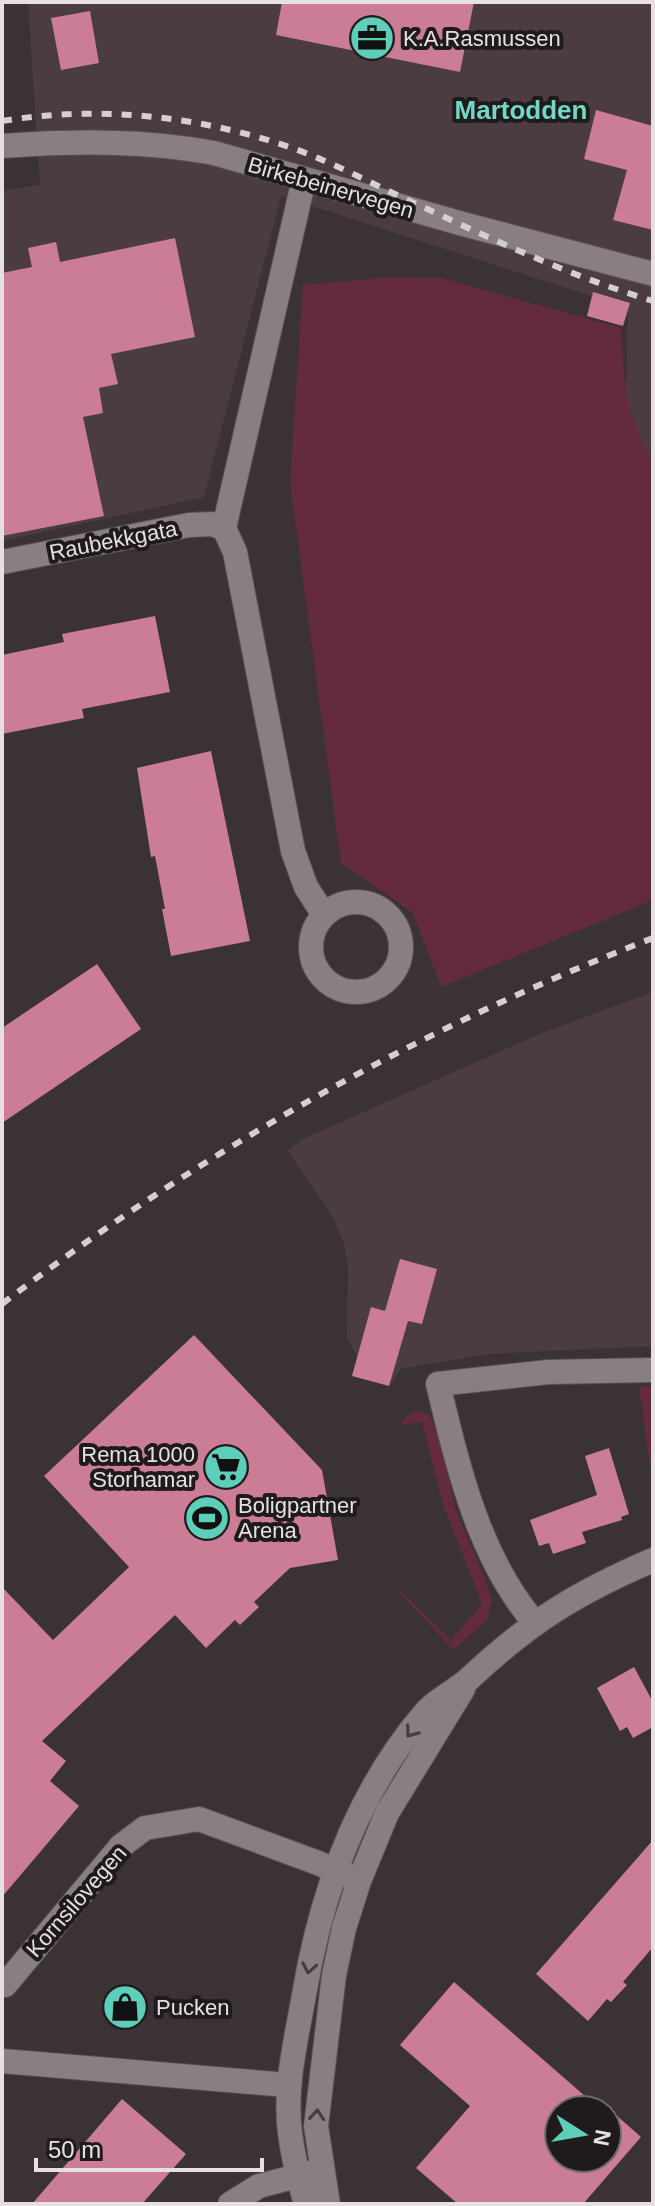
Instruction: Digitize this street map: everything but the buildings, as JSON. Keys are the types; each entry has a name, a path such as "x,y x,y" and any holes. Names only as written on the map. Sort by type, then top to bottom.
{"street":[{"name":"Birkebeinervegen","path":"2,146 50,142 166,145 214,153 653,274"},
{"path":"304,179 224,528 235,552 293,851 306,887 324,915"},
{"name":"Raubekkgata","path":"2,562 189,525 212,524 224,528"},
{"path":"534,1622 520,1605 476,1521 438,1384 548,1372 653,1370"},
{"path":"328,2204 289,2132 290,2085 311,1952 335,1870 372,1789 425,1712 468,1680 503,1646 534,1622 605,1581 653,1560"},
{"path":"306,2204 334,1975 359,1881 387,1813 468,1680"},
{"name":"Kornsilovegen","path":"4,1988 121,1846 145,1828 199,1819 359,1881"},
{"path":"2,2061 275,2084"},
{"path":"230,2204 259,2186 309,2173"}],"shaded area":[{"path":"28,2 653,2 653,463 625,455 628,308 281,196 204,497 2,541 2,190 40,185"},
{"path":"390,277 442,278 621,328 631,411 653,459 653,900 441,987 413,913 341,863 290,483 303,285"},
{"path":"653,992 653,1346 489,1354 401,1369 390,1386 352,1375 357,1356 347,1338 348,1268 344,1244 332,1216 287,1150 305,1138 544,1032"},
{"path":"653,1386 653,1487 639,1387"},
{"path":"417,1411 428,1414 437,1428 456,1511 492,1601 487,1620 453,1650 400,1593 400,1590 451,1641 482,1604 443,1504 422,1422 400,1425 407,1416"}],"railway":[{"path":"2,121 39,116 113,114 224,128 328,162 536,258 653,301"},
{"path":"2,1304 155,1195 314,1098 481,1012 653,938"}],"place":[{"name":"K.A.Rasmussen","path":"372,38"},
{"name":"Rema 1000 Storhamar","path":"226,1467"},
{"name":"Boligpartner Arena","path":"207,1518"},
{"name":"Pucken","path":"125,2007"}],"district":[{"name":"Martodden","path":"521,110"}]}
